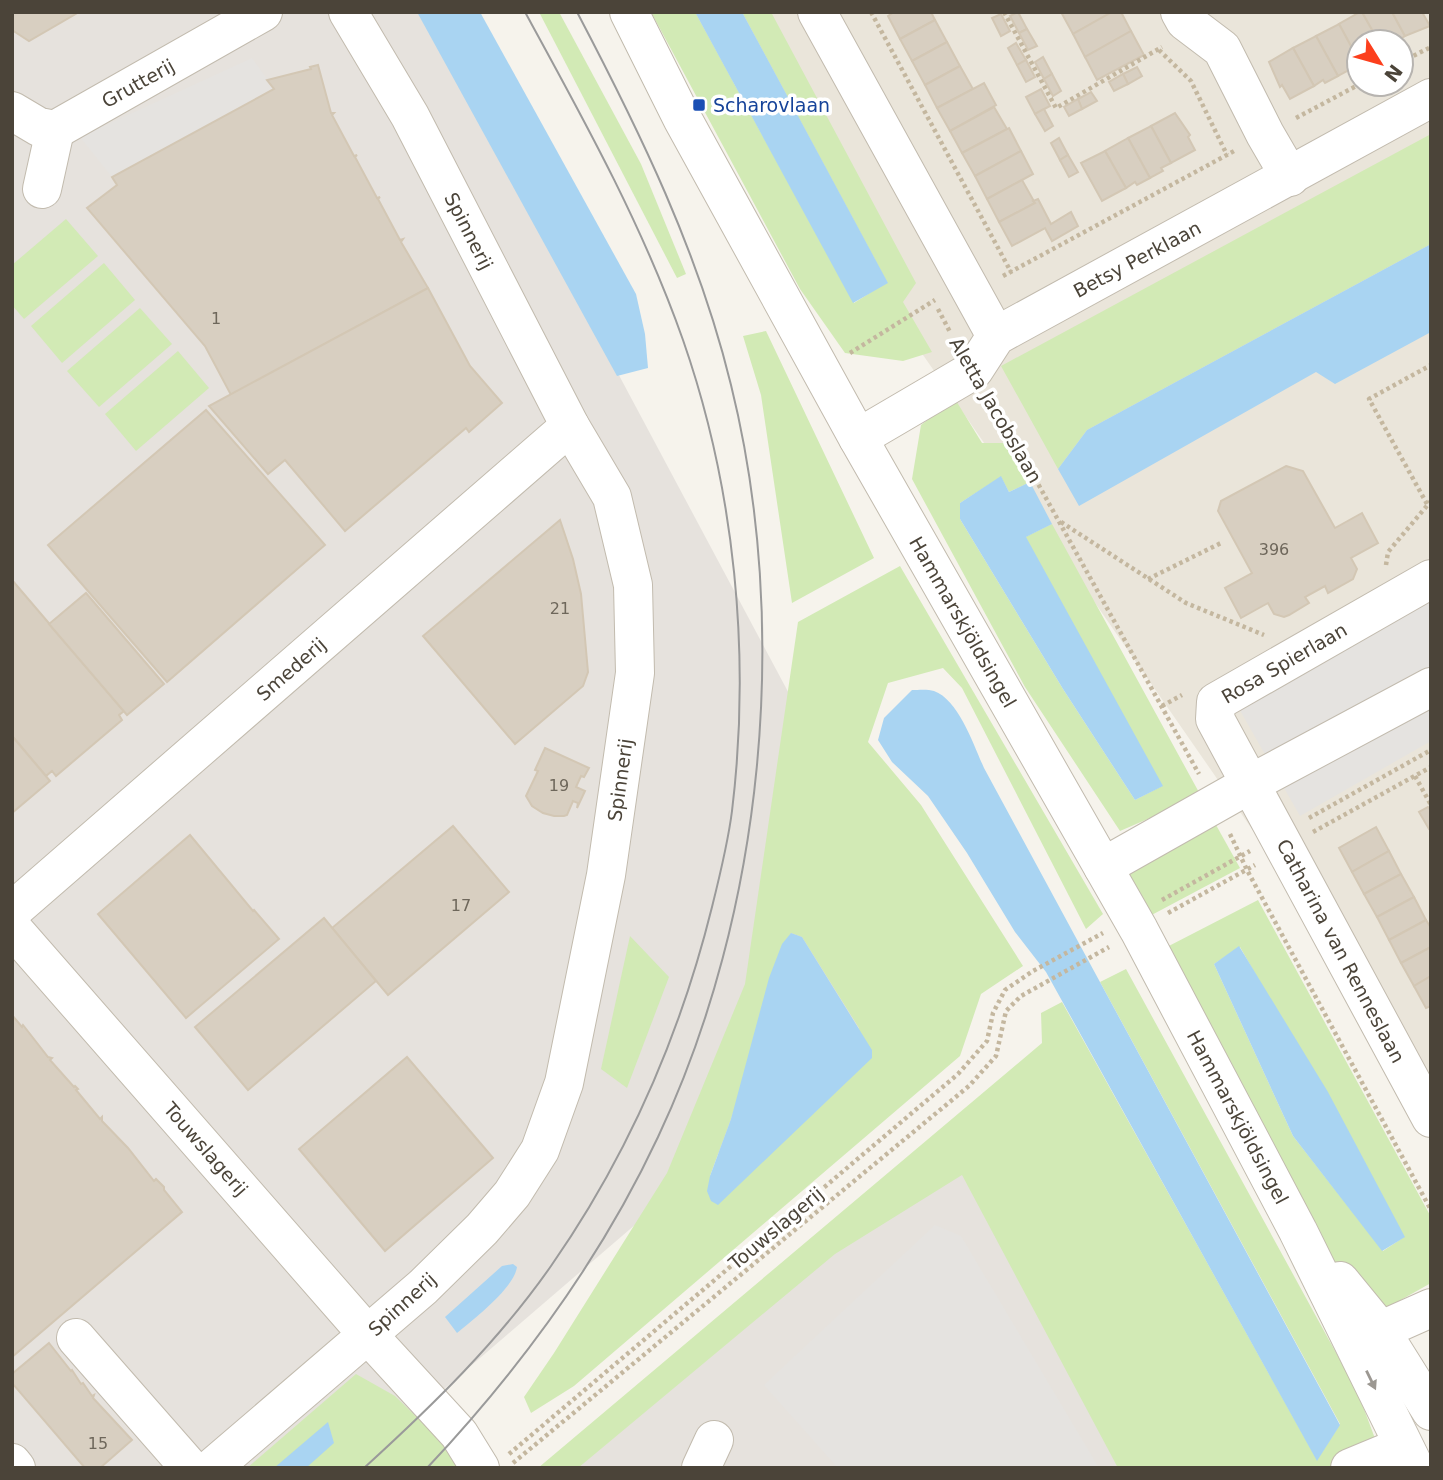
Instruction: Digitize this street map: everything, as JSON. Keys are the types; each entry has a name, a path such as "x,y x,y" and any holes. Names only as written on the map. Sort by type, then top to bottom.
{"street":[{"name":"Grutterij","path":"55,130 263,12"},
{"name":"Spinnerij","path":"212,1468 433,1277 482,1229 512,1194 540,1150 564,1083 606,875 635,673 633,585 612,497 570,426 410,116 348,12"},
{"name":"Hammarskjöldsingel","path":"629,12 682,118 858,438 1131,917 1298,1231 1367,1337 1431,1411"},
{"name":"Aletta Jacobslaan","path":"817,12 996,336"},
{"path":"1188,20 1223,49 1265,134 1290,177"},
{"name":"Betsy Perklaan","path":"858,438 974,370 996,336 1431,98"},
{"path":"12,111 39,127 55,130 42,190"},
{"name":"Smederij","path":"12,911 570,426"},
{"name":"Rosa Spierlaan","path":"1250,784 1215,719 1216,702 1431,579"},
{"path":"1102,867 1431,687"},
{"name":"Catharina van Renneslaan","path":"1250,784 1431,1118"},
{"name":"Touwslagerij","path":"12,928 368,1335 459,1433 492,1463"},
{"path":"1367,1337 1431,1308"},
{"name":"Hammarskjöldsingel","path":"1367,1337 1409,1457"},
{"path":"76,1338 190,1468"},
{"path":"1351,1467 1409,1457"},
{"path":"12,1463 16,1468"}],"path":[{"path":"871,12 1011,272"},
{"path":"1003,12 1056,108 1158,50 1188,20"},
{"path":"1415,55 1431,47"},
{"path":"1158,50 1191,81 1227,155"},
{"path":"972,293 1345,92"},
{"name":"Aletta Jacobslaan","path":"931,288 941,317 1061,521 1215,804"},
{"path":"850,353 935,300"},
{"path":"1427,504 1369,399 1431,365"},
{"path":"1061,521 1186,603 1268,637"},
{"path":"1148,579 1223,542"},
{"path":"1282,841 1431,750"},
{"path":"1282,841 1431,767"},
{"path":"1415,775 1431,805"},
{"name":"Touwslagerij","path":"492,1463 958,1074 987,1041 993,1013 1005,990 1033,971 1241,856 1431,1210"},
{"path":"509,1468 969,1086 996,1056 1006,1012 1021,996 1101,951"}],"shaded area":[{"path":"12,12 425,12 935,967 352,1468 12,1468"},
{"path":"685,12 1431,12 1431,1087"},
{"path":"252,58 274,89 112,177 80,137"},
{"path":"1431,597 1431,741 1300,816 1238,707"},
{"path":"1015,1079 1231,1468 560,1468"},
{"path":"935,1225 961,1236 1099,1468 838,1468 764,1385"}],"green space":[{"path":"539,12 559,12 641,164 686,274 677,278"},
{"path":"651,12 695,12 854,303 887,282 742,12 771,12 916,283 903,302 932,352 903,361 845,353 800,289"},
{"path":"1431,134 1431,244 1087,430 1058,469 1001,366"},
{"path":"66,219 98,256 24,319 12,305 12,265"},
{"path":"104,263 135,300 62,363 31,326"},
{"path":"140,308 172,344 99,407 67,371"},
{"path":"766,331 874,558 792,603 761,395 743,336"},
{"path":"178,351 209,388 136,451 105,414"},
{"path":"955,399 982,443 1008,443 1030,482 1009,492 1001,477 960,503 960,519 1063,689 1135,800 1162,786 1025,537 1052,524 1201,796 1120,831 1025,687 912,479 921,425"},
{"path":"900,566 1103,914 1086,929 962,688 943,668 888,683 868,742 921,805 1023,966 981,994 960,1056 574,1386 531,1413 524,1397 667,1173 745,984 798,622","holes":["791,933 802,937 859,1028 710,1176"]},
{"path":"1216,825 1240,868 1146,918 1122,873"},
{"path":"1258,900 1431,1217 1431,1283 1365,1320 1163,949","holes":["1240,947 1404,1237 1383,1251 1293,1136 1214,964"]},
{"path":"630,936 669,977 627,1088 601,1069"},
{"path":"1126,969 1358,1393 1386,1468 1118,1468 962,1175 835,1254 578,1468 538,1468 1042,1043 1041,1013 1062,1002 1317,1460 1340,1424 1100,982"},
{"path":"356,1374 395,1396 469,1468 247,1468"}],"water":[{"path":"417,12 480,12 636,294 645,334 648,368 617,376"},
{"path":"695,12 742,12 888,283 853,303"},
{"path":"1431,244 1431,332 1335,384 1316,372 1079,506 1058,469 1087,430"},
{"path":"1001,476 1009,492 1030,482 1052,524 1026,537 1163,786 1135,800 1063,689 960,519 960,503"},
{"path":"912,690 934,691 943,696 958,714 984,768 1340,1425 1317,1461 1046,972 1015,932 967,853 928,796 892,762 878,740 884,718"},
{"path":"791,933 802,937 872,1050 872,1058 718,1205 711,1201 707,1191 710,1176 731,1119 769,978 782,944"},
{"path":"1239,946 1328,1092 1405,1237 1382,1251 1293,1136 1214,964"},
{"path":"513,1264 517,1267 509,1284 492,1303 457,1333 445,1317 502,1266"},
{"path":"328,1422 334,1443 306,1468 274,1468"}],"building":[{"path":"12,12 79,12 29,41 12,30"},
{"path":"894,12 931,12 935,20 900,39 888,16"},
{"path":"1018,12 1027,29 1019,33 1010,16"},
{"path":"1061,12 1112,12 1073,34"},
{"path":"1112,12 1121,12 1131,31 1085,57 1073,34"},
{"path":"1362,12 1371,28 1345,28 1345,35 1339,24"},
{"path":"1362,12 1392,12 1401,28 1371,28"},
{"path":"1392,12 1422,12 1430,26 1415,32 1415,28 1401,28"},
{"path":"1001,14 1010,31 1001,36 992,18"},
{"path":"935,20 947,42 912,61 900,39"},
{"path":"1339,24 1345,35 1345,72 1338,76 1316,36"},
{"path":"1027,29 1037,46 1028,50 1019,33"},
{"path":"1131,31 1144,55 1097,80 1085,57"},
{"path":"1316,36 1338,76 1314,86 1293,48"},
{"path":"947,42 960,66 925,85 912,61"},
{"path":"1016,43 1026,60 1017,65 1008,48"},
{"path":"1293,48 1314,86 1290,99 1282,85 1280,87 1269,62"},
{"path":"1043,57 1052,74 1044,79 1035,62"},
{"path":"1026,60 1035,77 1026,82 1017,65"},
{"path":"318,65 331,113 334,113 332,115 354,156 357,155 355,157 377,198 380,197 378,199 400,240 403,239 401,242 428,288 231,395 205,346 87,208 117,185 112,177 274,89 267,80"},
{"path":"960,66 973,89 937,108 925,85"},
{"path":"1137,67 1142,76 1128,84 1123,74"},
{"path":"1052,74 1061,91 1053,96 1044,79"},
{"path":"1123,74 1128,84 1114,91 1109,82"},
{"path":"984,83 996,105 950,131 937,108"},
{"path":"1041,89 1050,106 1035,114 1026,97"},
{"path":"1091,92 1097,101 1082,109 1078,99"},
{"path":"1078,99 1082,109 1069,116 1064,107"},
{"path":"994,107 1007,129 962,153 950,131"},
{"path":"1044,109 1053,126 1045,131 1035,114"},
{"path":"1175,113 1190,135 1188,137 1195,150 1171,163 1151,126"},
{"path":"1151,126 1171,163 1150,178 1128,138"},
{"path":"1009,128 1021,151 975,176 962,153"},
{"path":"1059,138 1068,155 1060,160 1051,143"},
{"path":"1128,138 1150,178 1126,188 1105,151"},
{"path":"1021,151 1033,174 987,199 975,176"},
{"path":"1105,151 1126,188 1102,201 1081,163"},
{"path":"1068,155 1078,172 1069,177 1060,160"},
{"path":"1022,180 1035,203 999,222 987,199"},
{"path":"1038,199 1051,224 1071,212 1078,226 1052,241 1045,228 1012,246 999,222"},
{"path":"428,288 470,366 502,403 469,432 466,428 345,531 285,460 268,474 209,406"},
{"path":"206,410 325,545 167,682 48,545"},
{"path":"1286,466 1303,471 1335,528 1362,513 1378,543 1351,558 1357,569 1353,579 1328,593 1325,586 1305,597 1309,603 1289,615 1284,617 1274,614 1268,603 1241,618 1225,588 1252,573 1218,511 1221,501"},
{"path":"560,520 581,594 588,672 583,686 515,744 423,636"},
{"path":"12,580 124,711 119,715 122,720 56,776 52,771 46,776 12,736"},
{"path":"86,593 164,684 127,715 49,624"},
{"path":"12,736 50,781 12,813"},
{"path":"545,748 589,768 576,787 585,791 577,808 578,803 573,801 564,816 543,813 532,806 526,796"},
{"path":"1428,807 1431,811 1429,829 1419,812"},
{"path":"453,826 509,892 388,995 332,928"},
{"path":"1376,827 1389,851 1352,872 1339,848"},
{"path":"190,835 279,939 186,1018 98,914"},
{"path":"1389,851 1401,874 1364,894 1352,872"},
{"path":"1401,874 1414,897 1377,917 1364,894"},
{"path":"1414,897 1426,920 1389,940 1377,917"},
{"path":"324,918 376,981 248,1090 195,1027"},
{"path":"1426,920 1431,928 1431,947 1401,963 1389,940"},
{"path":"1431,947 1431,976 1414,986 1401,963"},
{"path":"1431,976 1431,1006 1426,1008 1414,986"},
{"path":"12,1015 48,1057 52,1058 50,1060 78,1089 76,1090 100,1119 102,1117 102,1121 154,1181 156,1179 164,1187 182,1212 12,1357"},
{"path":"407,1057 493,1158 385,1251 299,1149"},
{"path":"49,1343 81,1384 94,1395 93,1398 132,1440 100,1468 85,1468 12,1383 12,1374"}],"tram line":[{"path":"364,1468 439,1397 509,1321 551,1266 604,1182 648,1094 684,1002 712,907 732,811 740,693 739,633 726,513 701,397 667,298 631,214 525,12"},
{"path":"427,1468 494,1392 556,1312 611,1227 658,1137 694,1050 723,959 744,864 757,767 762,670 760,573 749,478 731,385 702,288 666,194 577,12"}],"place":[{"name":"Scharovlaan","path":"699,105"}]}
